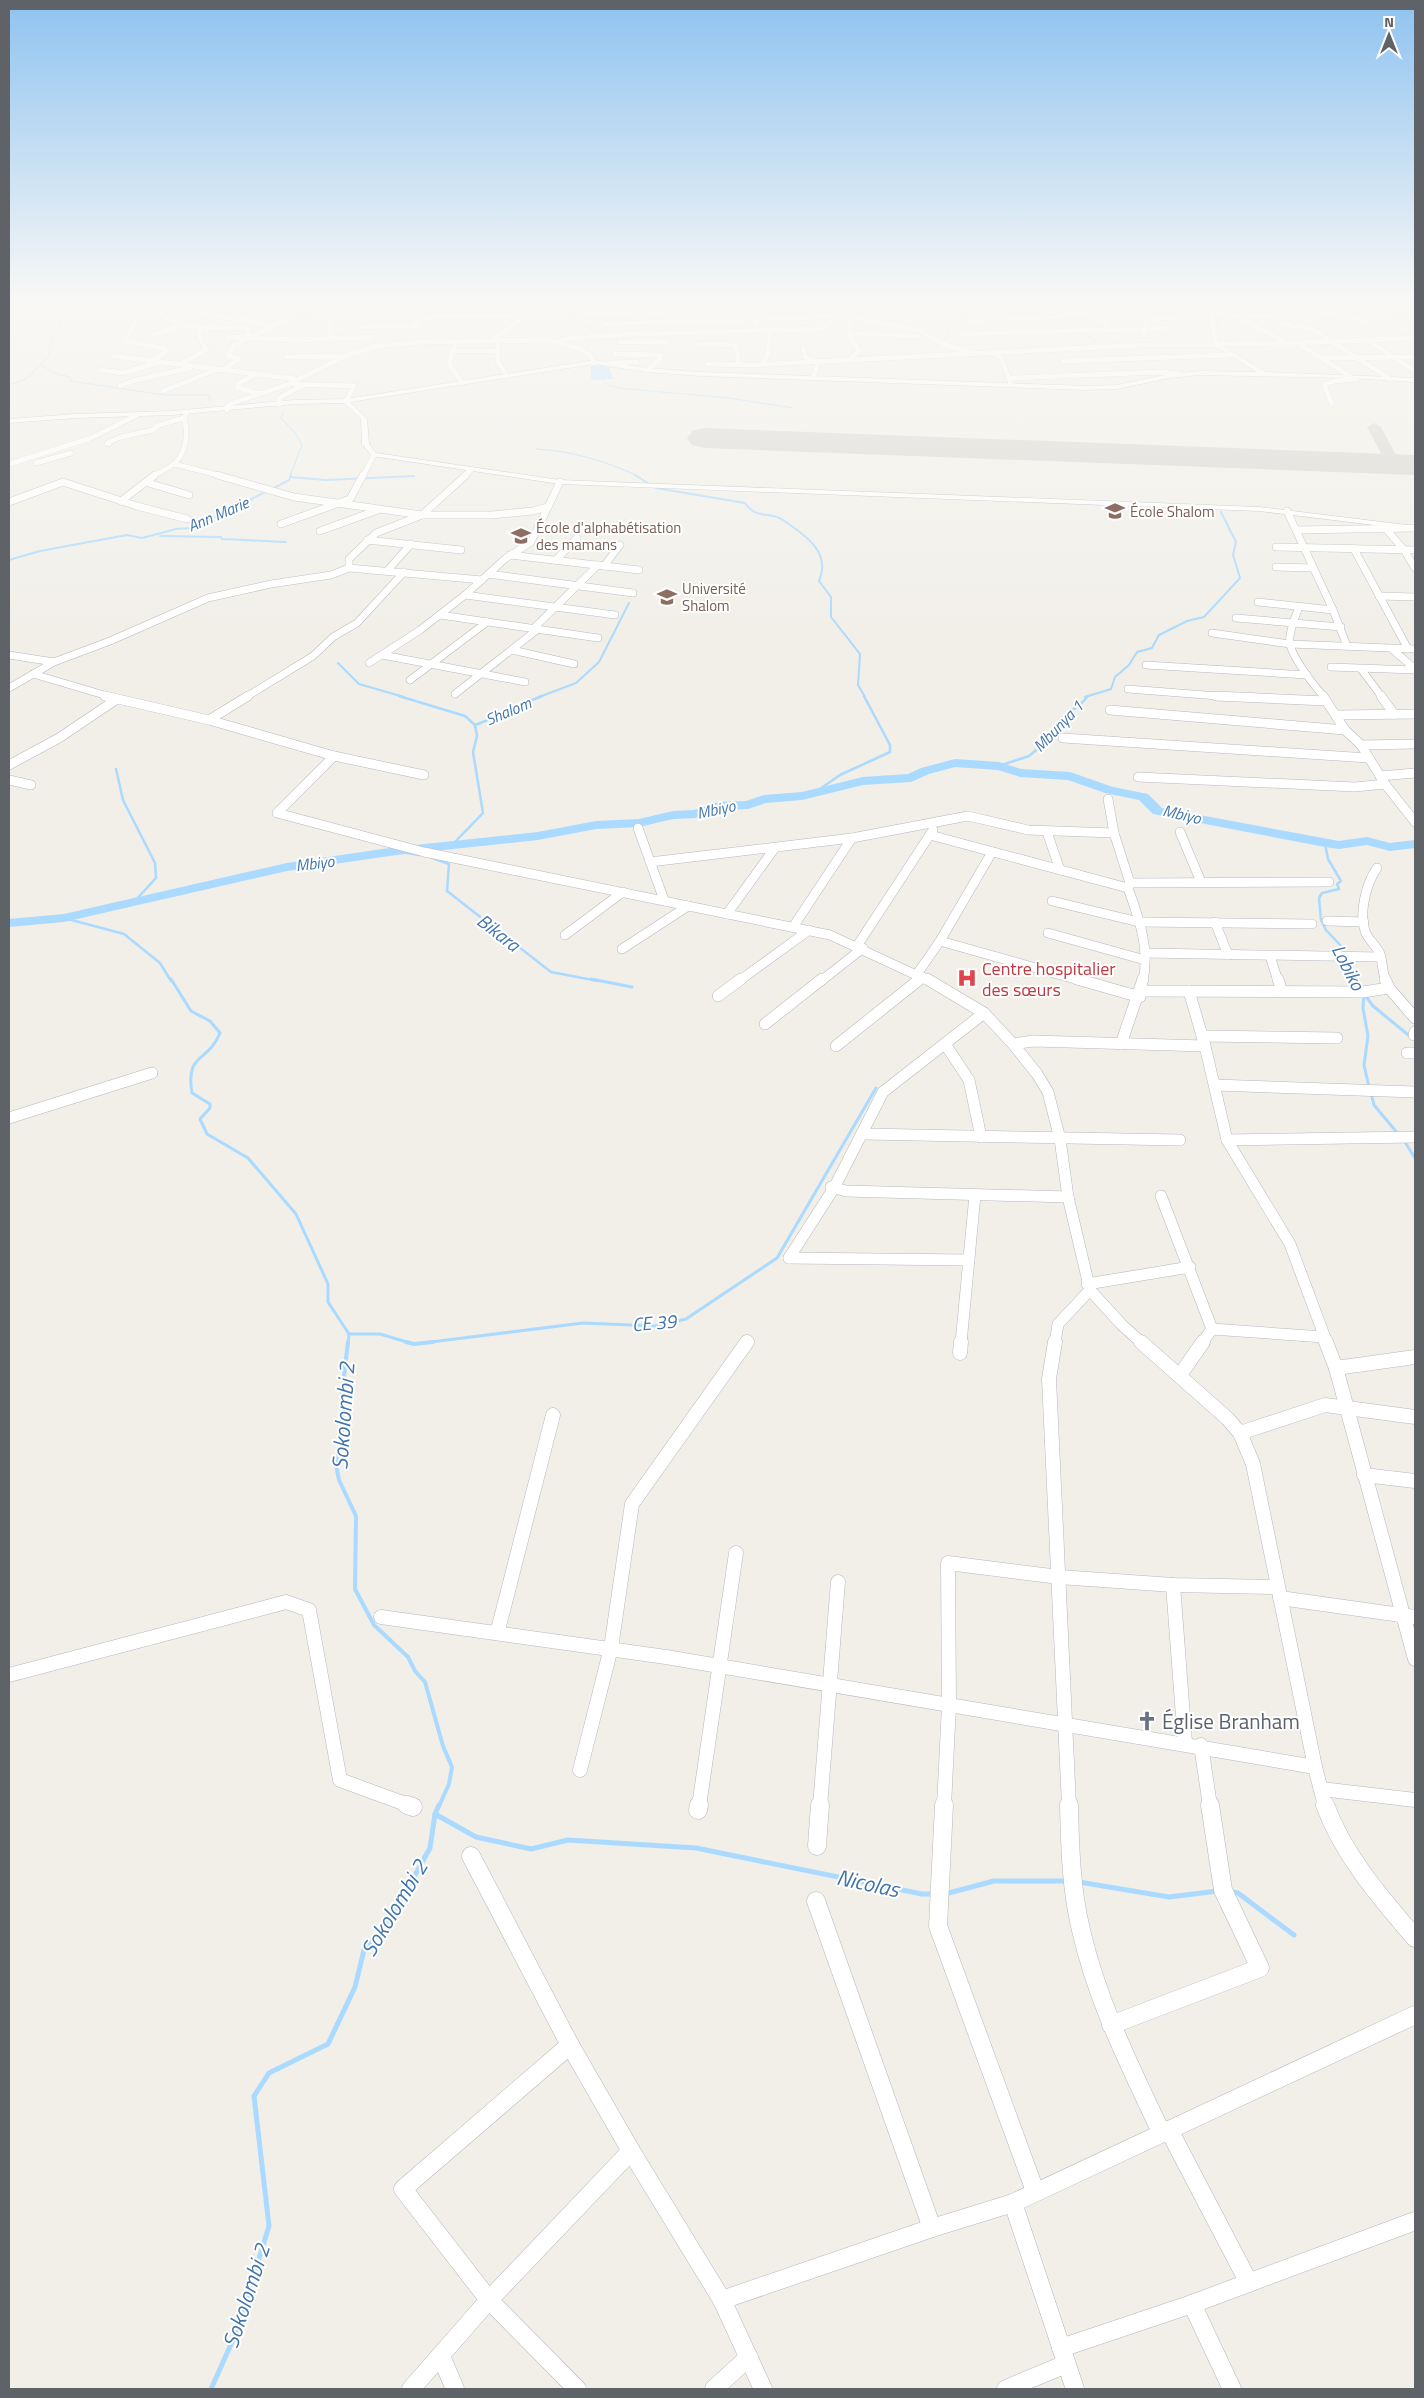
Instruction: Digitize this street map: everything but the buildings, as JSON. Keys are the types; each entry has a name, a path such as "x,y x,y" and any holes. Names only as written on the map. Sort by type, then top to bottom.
{"street":[{"path":"9,421 75,416 194,414"},
{"path":"360,414 366,422 364,442 369,452 374,455 560,482 701,486 1287,511 1415,528"},
{"path":"9,464 102,434 121,426 137,415"},
{"path":"109,444 107,443 120,437 153,430 159,425 185,415"},
{"path":"121,500 174,464 186,441 187,426 185,415"},
{"path":"9,469 71,453"},
{"path":"281,524 350,499 374,455"},
{"path":"174,464 251,483 294,497 422,516 491,515 533,511 548,507"},
{"path":"349,568 349,559 367,540 376,533 422,516 472,469"},
{"path":"9,502 63,482 187,519"},
{"path":"369,663 440,615 510,555 531,542 560,482"},
{"path":"148,483 189,495"},
{"path":"320,531 380,509"},
{"path":"1287,511 1333,610 1347,646"},
{"path":"1296,530 1387,530 1415,528"},
{"path":"1387,530 1404,550 1415,568"},
{"path":"556,560 576,538"},
{"path":"367,540 461,550"},
{"path":"387,571 411,544"},
{"path":"454,694 512,650 536,629 601,566 620,544"},
{"path":"1276,547 1415,550"},
{"path":"1354,549 1378,596 1412,649"},
{"path":"510,555 638,570"},
{"path":"1276,567 1313,568"},
{"path":"9,688 54,662 110,641 208,598 271,584 331,575 349,568 482,580"},
{"path":"209,720 313,656 333,637 357,623 404,572"},
{"path":"488,574 633,593"},
{"path":"465,594 615,615"},
{"path":"1378,596 1415,597"},
{"path":"1258,602 1299,608 1333,610"},
{"path":"1299,608 1293,623 1290,644 1307,675 1325,701 1337,715 1346,730 1361,745 1385,784 1415,822"},
{"path":"440,615 598,638"},
{"path":"1236,618 1340,627"},
{"path":"410,680 487,622"},
{"path":"1212,633 1290,644 1412,649"},
{"path":"1392,649 1415,669"},
{"path":"512,650 574,664"},
{"path":"382,654 483,672 525,682"},
{"path":"9,655 54,662"},
{"path":"1146,665 1307,675"},
{"path":"1331,667 1415,669"},
{"path":"1361,669 1394,714"},
{"path":"33,674 117,699 209,720 334,756 424,775"},
{"path":"1128,689 1238,698 1325,701"},
{"path":"9,766 59,738 117,699"},
{"path":"1110,710 1346,730"},
{"path":"1337,715 1415,714"},
{"path":"1063,738 1368,758"},
{"path":"1361,745 1415,744"},
{"path":"334,756 277,813 424,852 830,935 860,947 920,976 984,1012 1013,1044 1037,1074 1048,1092 1060,1139 1068,1197 1089,1287 1122,1325 1228,1419 1240,1434 1252,1464 1315,1767 1329,1816 1378,1896 1415,1938"},
{"path":"1380,776 1415,773"},
{"path":"1138,776 1355,787 1385,784"},
{"path":"9,780 30,785"},
{"path":"1108,799 1114,832 1139,922 1146,957 1140,994 1121,1044"},
{"path":"650,862 852,838 968,816 1028,830 1047,832 1114,832"},
{"path":"765,1024 860,947 940,821"},
{"path":"638,828 664,900"},
{"path":"1047,832 1060,870"},
{"path":"1180,832 1202,882"},
{"path":"930,835 1060,870 1129,886 1202,882 1329,882"},
{"path":"793,927 852,838"},
{"path":"727,914 774,848"},
{"path":"836,1046 920,976 992,852"},
{"path":"1377,868 1369,879 1363,912 1366,932 1380,957 1389,988 1415,1018"},
{"path":"565,935 624,892"},
{"path":"1052,901 1139,922 1312,924"},
{"path":"622,949 688,906"},
{"path":"1327,921 1364,922"},
{"path":"1215,922 1228,955"},
{"path":"718,996 809,930"},
{"path":"1048,933 1146,957 1228,955 1380,957"},
{"path":"940,941 1140,994 1189,991 1363,992 1389,988"},
{"path":"1270,956 1282,992"},
{"path":"1189,991 1204,1041 1227,1140 1290,1244 1336,1368 1364,1475 1409,1616 1415,1659"},
{"path":"969,1260 789,1258 864,1134 883,1092 984,1012"},
{"path":"1013,1044 1033,1040 1121,1044 1337,1038"},
{"path":"945,1044 949,1047 969,1080 981,1137"},
{"path":"9,1118 152,1073"},
{"path":"1215,1085 1362,1092 1415,1092"},
{"path":"864,1134 1180,1140"},
{"path":"1227,1140 1415,1137"},
{"path":"832,1188 846,1191 1068,1197"},
{"path":"960,1353 975,1194"},
{"path":"1161,1196 1190,1267 1212,1329"},
{"path":"1190,1267 1089,1287 1058,1324 1049,1379 1072,1881 1081,1931 1111,2025 1165,2131 1249,2283"},
{"path":"1212,1329 1324,1337"},
{"path":"1180,1376 1212,1329"},
{"path":"580,1770 611,1648 632,1504 747,1341"},
{"path":"1336,1368 1415,1357"},
{"path":"1240,1434 1325,1405 1415,1417"},
{"path":"498,1630 553,1415"},
{"path":"1364,1475 1415,1481"},
{"path":"698,1810 736,1553"},
{"path":"1035,2190 938,1926 949,1705 948,1563 1058,1577 1278,1593 1409,1616"},
{"path":"817,1846 838,1582"},
{"path":"1111,2025 1260,1968 1223,1890 1193,1744 1173,1585"},
{"path":"9,1675 286,1602 309,1610 340,1780 413,1807"},
{"path":"381,1617 498,1630 720,1664 949,1705 1193,1744 1315,1767"},
{"path":"1321,1789 1415,1800"},
{"path":"471,1856 570,2045 631,2151 722,2300 763,2389"},
{"path":"816,1901 932,2228"},
{"path":"722,2300 932,2228 1014,2203 1035,2190 1415,2015"},
{"path":"570,2045 403,2189 489,2300 577,2389"},
{"path":"411,2389 489,2300 631,2151"},
{"path":"1014,2203 1075,2389"},
{"path":"1006,2389 1063,2356 1192,2304 1415,2222"},
{"path":"1192,2304 1232,2389"},
{"path":"440,2356 455,2389"},
{"path":"714,2389 749,2357"}],"waterway":[{"name":"Ann Marie","path":"282,414 281,418 296,434 302,445 290,476"},
{"path":"536,449 563,452 588,458 638,476"},
{"path":"635,475 656,488 745,503 754,512 778,517 807,538 819,552 822,561 819,581 831,597 831,617 860,654 858,685 865,697"},
{"path":"290,477 326,480 414,476"},
{"name":"Ann Marie","path":"272,489 289,480 290,477"},
{"name":"Ann Marie","path":"9,560 40,551 127,535 142,538 176,529 191,528 197,522 213,518 231,506 240,505 267,491"},
{"name":"Mbunya 1","path":"1088,696 1111,689 1115,677 1129,665 1137,652 1152,648 1159,635 1187,621 1204,617 1240,578 1233,555 1236,542 1221,512"},
{"path":"160,536 221,537 222,539 286,542"},
{"name":"Shalom","path":"539,697 576,683 599,662 629,603"},
{"path":"338,663 359,684 404,697"},
{"path":"399,696 465,716 475,725"},
{"name":"Shalom","path":"475,725 542,696"},
{"path":"817,791 840,775 890,752 890,745 864,696"},
{"name":"Mbunya 1","path":"999,766 1029,756 1040,747 1067,713 1079,706 1088,696"},
{"name":"Shalom","path":"451,846 483,813 473,752 477,736 475,725"},
{"name":"Mbiyo","path":"9,923 64,918 287,867 396,851 538,836 596,825 639,823 673,815 696,814 718,806 748,805 764,799 802,796 863,781 911,778 925,771 955,763 999,766 1020,773 1070,776 1110,790 1143,797 1158,811 1325,843 1339,845 1367,841 1390,847 1415,844"},
{"path":"116,769 123,800 155,863 156,878 134,902"},
{"name":"Lobiko","path":"1325,843 1328,859 1341,881 1337,884 1339,889 1322,893 1319,898 1321,920 1326,930 1341,946 1357,981"},
{"name":"Bikara","path":"396,851 419,855"},
{"name":"Bikara","path":"432,858 449,864 447,891 551,972 598,981"},
{"name":"Sokolombi 2","path":"64,918 124,934 160,963 171,981"},
{"name":"Sokolombi 2","path":"171,979 191,1011 210,1021 220,1033 215,1043 199,1059 192,1071 192,1093 210,1104 210,1108 200,1119 207,1134 248,1158 296,1214 328,1284 328,1302 349,1334"},
{"name":"Bikara","path":"591,979 632,987"},
{"name":"Lobiko","path":"1357,979 1361,989"},
{"name":"Lobiko","path":"1364,994 1363,1008 1368,1036 1364,1065 1369,1087"},
{"path":"1365,995 1373,1006 1412,1038"},
{"name":"CE 39","path":"423,1343 583,1323 655,1326 686,1319 777,1258 876,1088"},
{"name":"Lobiko","path":"1371,1093 1374,1105 1399,1135"},
{"name":"Lobiko","path":"1403,1139 1415,1158"},
{"name":"Sokolombi 2","path":"348,1343 349,1334"},
{"name":"CE 39","path":"349,1334 380,1334 410,1343"},
{"name":"Sokolombi 2","path":"348,1342 341,1401 343,1427 336,1465 339,1480 356,1516 355,1589 374,1625 408,1657 415,1671 425,1682 443,1746 452,1767 449,1784 439,1806"},
{"name":"CE 39","path":"406,1342 410,1343"},
{"name":"CE 39","path":"410,1343 433,1342"},
{"name":"Sokolombi 2","path":"435,1814 439,1805"},
{"name":"Sokolombi 2","path":"211,2389 236,2333 269,2226 254,2096 269,2073 328,2044 355,1987 364,1950 394,1913 430,1848 435,1814"},
{"name":"Nicolas","path":"435,1814 476,1837 531,1849 568,1840 696,1848 922,1894 934,1894"},
{"name":"Nicolas","path":"945,1894 994,1881 1067,1881"},
{"name":"Nicolas","path":"1079,1882 1169,1897 1218,1891"},
{"name":"Nicolas","path":"1232,1892 1238,1893 1294,1935"}],"taxiway":[{"path":"1374,427 1391,459 1383,463"}],"runway":[{"path":"704,438 1415,465"}],"place":[{"name":"École Shalom","path":"1115,511"},
{"name":"École d'alphabétisation des mamans","path":"521,536"},
{"name":"Université Shalom","path":"667,597"},
{"name":"Centre hospitalier des sœurs","path":"967,978"},
{"name":"Église Branham","path":"1147,1721"}]}
